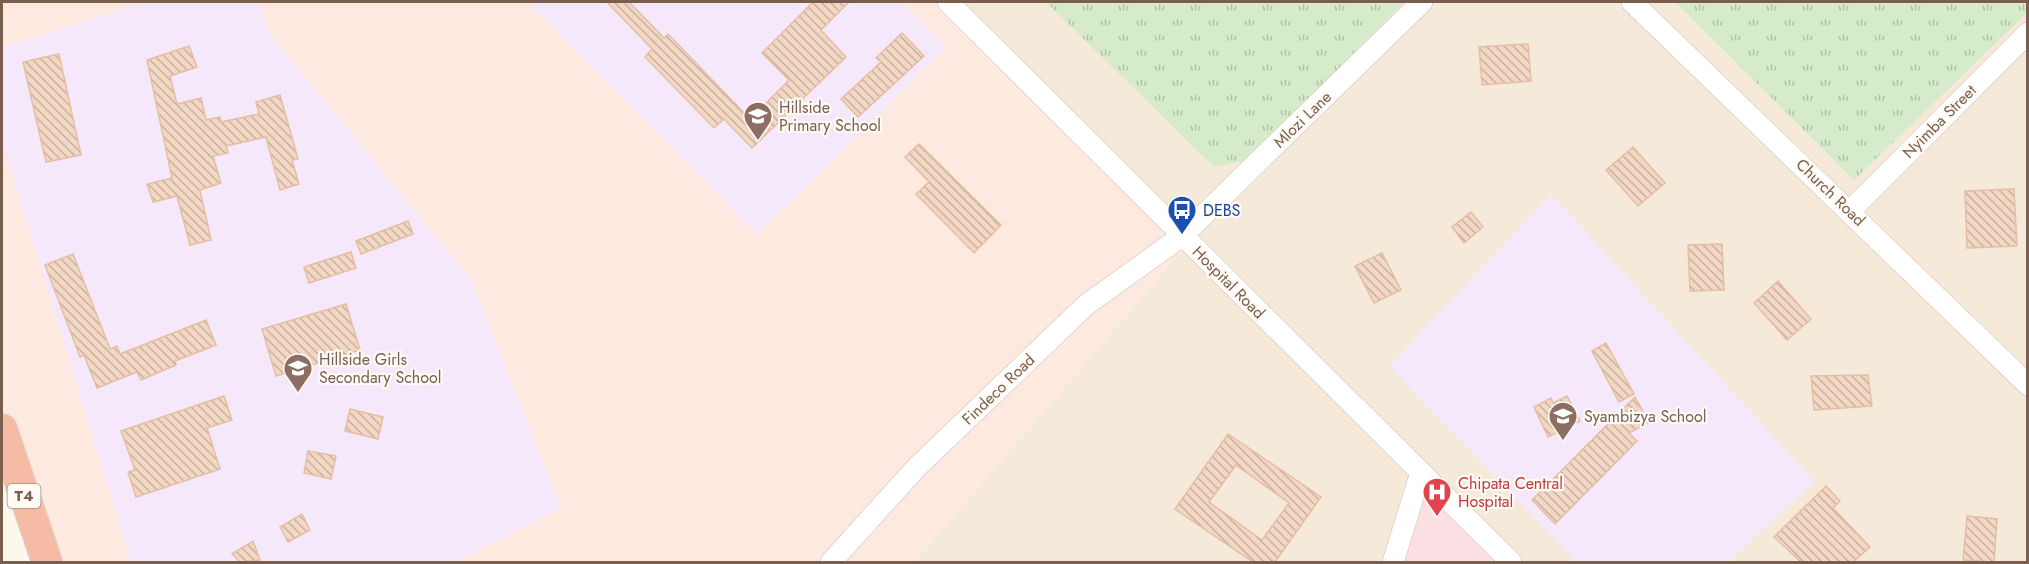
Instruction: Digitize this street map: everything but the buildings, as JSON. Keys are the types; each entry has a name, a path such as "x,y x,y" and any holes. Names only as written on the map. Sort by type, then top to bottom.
{"highway":[{"name":"T4","path":"2,429 48,562"}],"street":[{"name":"Hospital Road","path":"948,2 1511,562"},
{"name":"Mlozi Lane","path":"1182,236 1422,2"},
{"name":"Church Road","path":"1632,2 1851,211 2028,385"},
{"name":"Nyimba Street","path":"1851,211 2028,33"},
{"name":"Findeco Road","path":"831,562 917,467 1086,305 1182,236"},
{"path":"1393,562 1421,472"}],"shaded area":[{"path":"2,2 945,2 1187,245 914,562 32,562 2,477"},
{"name":"Hillside Girls Secondary School","path":"147,2 259,2 268,32 471,279 561,508 455,562 131,562 2,141 2,47"},
{"name":"Hillside Primary School","path":"528,2 902,2 947,47 757,235"},
{"path":"945,2 2027,2 2027,562 914,562 1187,245"},
{"path":"1551,194 1815,482 1728,562 1576,562 1389,366"},
{"name":"Chipata Central Hospital","path":"1421,472 1507,562 1398,562"}],"green space":[{"path":"1046,2 1404,2 1249,160 1214,167"},
{"path":"1675,2 2027,2 2028,12 1854,180"}],"place":[{"name":"Hillside Primary School","path":"758,142"},
{"name":"DEBS","path":"1182,236"},
{"name":"Hillside Girls Secondary School","path":"298,394"},
{"name":"Syambizya School","path":"1563,442"},
{"name":"Chipata Central Hospital","path":"1437,518"}]}
